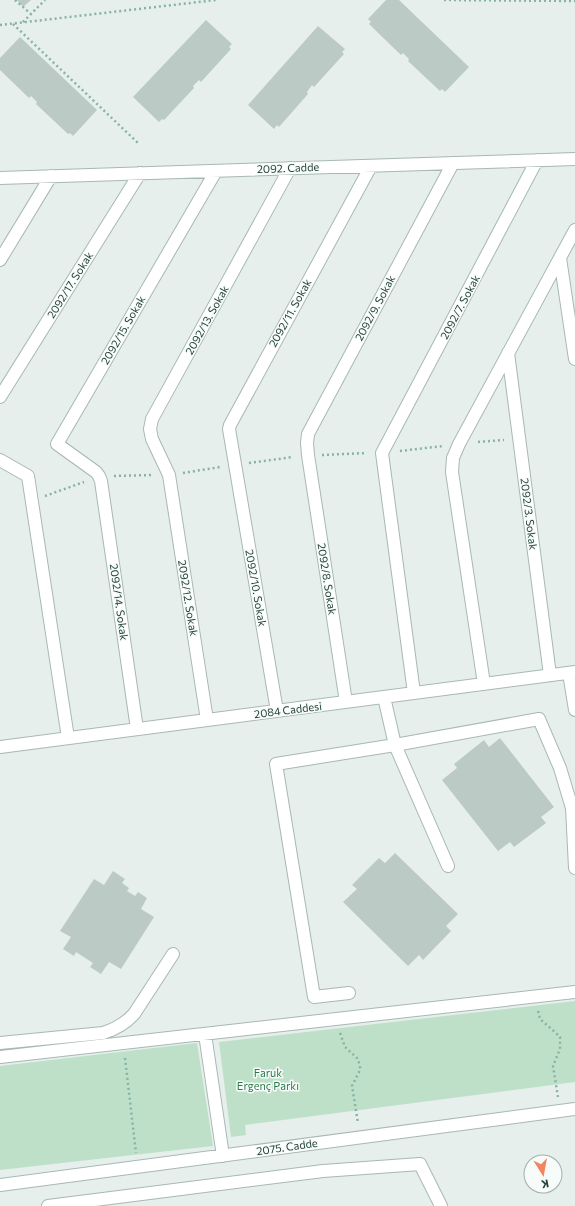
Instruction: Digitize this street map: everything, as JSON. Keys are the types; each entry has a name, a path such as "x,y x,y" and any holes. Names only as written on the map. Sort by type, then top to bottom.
{"street":[{"name":"2092. Cadde","path":"0,178 575,159"},
{"name":"2092/7. Sokak","path":"382,453 537,160"},
{"name":"2092/9. Sokak","path":"308,455 307,443 310,429 453,163"},
{"name":"2092/11. Sokak","path":"235,465 229,433 230,425 371,166"},
{"name":"2092/13. Sokak","path":"169,475 152,439 150,429 152,419 290,168"},
{"name":"2092/15. Sokak","path":"99,476 57,444 216,171"},
{"name":"2092/17. Sokak","path":"0,398 140,173"},
{"path":"0,260 51,176"},
{"path":"484,684 452,472 453,458 459,444 575,230"},
{"path":"560,258 575,359"},
{"name":"2092/3. Sokak","path":"508,353 550,676"},
{"path":"382,453 414,693"},
{"name":"2092/8. Sokak","path":"308,455 346,702"},
{"path":"0,460 28,476 68,738"},
{"name":"2092/10. Sokak","path":"235,465 277,711"},
{"name":"2092/12. Sokak","path":"169,475 207,720"},
{"name":"2092/14. Sokak","path":"99,476 101,481 137,729"},
{"path":"572,673 575,710"},
{"name":"2084 Caddesi","path":"0,747 572,673"},
{"path":"384,697 395,745 448,866"},
{"path":"349,993 314,997 276,764 395,745 539,719 560,768 572,808 575,868"},
{"path":"0,1043 103,1033 117,1028 134,1014 173,954"},
{"path":"0,1057 575,992"},
{"path":"205,1034 223,1156"},
{"name":"2075. Cadde","path":"0,1185 575,1109"},
{"path":"48,1206 323,1171 420,1164 441,1206"}],"path":[{"path":"15,0 31,14"},
{"path":"23,22 45,0"},
{"path":"0,25 216,0"},
{"path":"444,0 575,1"},
{"path":"13,23 138,143"},
{"path":"32,501 99,476 169,475 308,455 382,453 519,439"},
{"path":"536,996 540,1019 560,1037 560,1049 553,1069 561,1111"},
{"path":"336,1019 343,1044 357,1058 360,1065 360,1070 352,1086 360,1138"},
{"path":"123,1043 138,1167"}],"green space":[{"name":"Faruk Ergenç Parkı","path":"575,1001 575,1082 245,1125 246,1135 231,1137 219,1042"},
{"name":"Faruk Ergenç Parkı","path":"197,1043 213,1146 0,1170 0,1066"}],"building":[{"path":"17,0 31,0 23,7"},
{"path":"386,0 399,0 469,67 445,92 442,89 440,91 408,61 409,59 403,53 401,55 369,24 371,22 368,19"},
{"path":"206,20 232,44 229,47 231,49 201,82 199,80 193,86 194,88 164,120 162,119 159,122 133,97"},
{"path":"318,26 345,49 342,52 344,54 314,87 312,85 307,92 308,94 279,127 277,125 274,129 248,105"},
{"path":"20,37 97,110 73,136 70,133 68,134 36,104 37,102 31,96 29,98 0,70 0,58"},
{"path":"500,738 554,807 541,817 546,823 514,847 510,842 498,851 442,780 457,768 454,764 484,740 489,747"},
{"path":"395,853 458,914 446,926 451,931 423,960 419,955 408,966 343,902 357,889 352,885 379,858 385,863"},
{"path":"113,871 125,879 122,883 129,888 127,891 135,896 138,892 147,898 141,909 154,917 121,969 109,962 101,974 90,967 93,963 76,952 74,956 63,949 71,937 60,931 94,879 104,885"}]}
